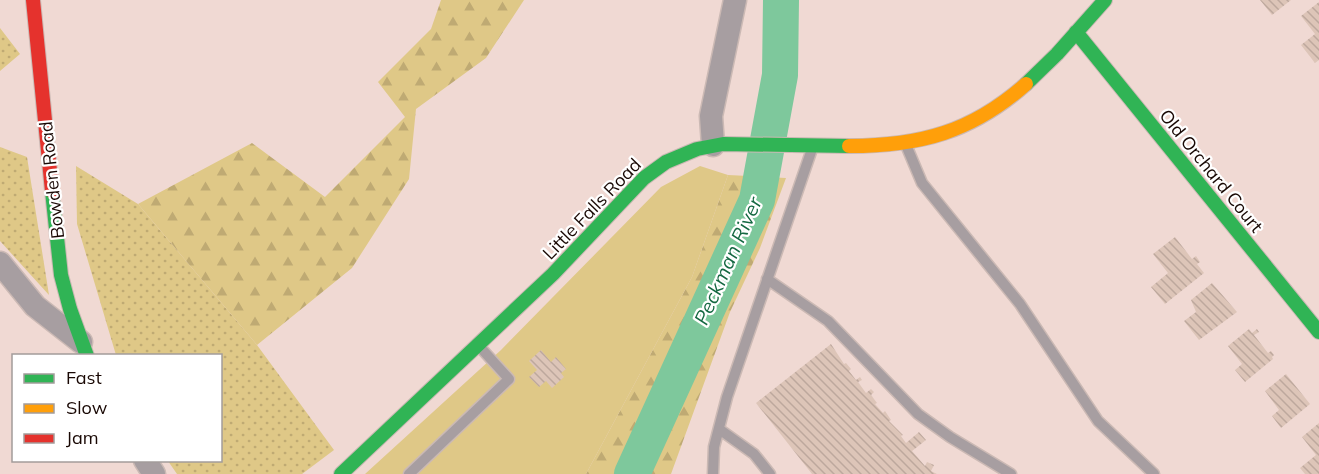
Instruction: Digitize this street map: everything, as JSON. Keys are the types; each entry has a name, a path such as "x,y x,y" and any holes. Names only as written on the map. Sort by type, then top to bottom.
{"street":[{"name":"Bowden Road","path":"33,0 61,275 84,349"},
{"path":"723,144 711,116 735,0"},
{"name":"Little Falls Road","path":"341,474 554,274 644,178 660,166 681,155 723,144 906,145 964,129 1002,107 1020,92 1105,0"},
{"name":"Old Orchard Court","path":"1076,32 1319,332"},
{"path":"0,263 35,306 84,349"}],"lane":[{"path":"906,145 922,183 1020,304 1098,421 1154,474"},
{"path":"712,474 714,447 719,429 766,279 813,146"},
{"path":"766,279 828,321 918,414 950,437 1011,474"},
{"path":"409,474 509,379 479,346"},
{"path":"719,429 754,454 770,474"}],"green space":[{"path":"441,0 524,0 486,58 416,109 409,179 352,268 257,345 138,204 252,143 325,197 405,117 378,82 431,29"},
{"path":"0,28 20,54 0,71"},
{"path":"0,147 27,157 49,295 0,241"},
{"path":"76,166 138,204 257,345 334,450 302,474 177,474 169,462 222,462 222,354 116,354 77,224"},
{"path":"700,166 728,175 692,277 586,474 365,474 501,350 661,187"},
{"path":"728,175 786,178 760,248 730,312 671,474 586,474 692,277"}],"building":[{"path":"1260,0 1291,0 1272,15"},
{"path":"1319,2 1319,60 1315,63 1301,45 1315,34 1301,16"},
{"path":"1175,237 1192,259 1196,256 1200,262 1197,264 1204,273 1165,304 1151,287 1168,273 1153,254"},
{"path":"1212,283 1237,312 1199,340 1184,321 1196,312 1191,300"},
{"path":"1249,329 1252,333 1257,329 1259,332 1254,335 1268,353 1271,351 1274,355 1273,359 1245,382 1235,370 1242,364 1228,346"},
{"path":"831,344 844,364 846,363 851,369 849,371 856,380 860,377 862,380 858,382 866,393 871,389 874,392 871,395 877,403 875,404 883,413 885,411 891,420 889,421 903,435 901,436 906,443 919,432 926,440 912,451 925,466 927,462 934,465 931,471 937,474 812,474 756,403"},
{"path":"541,350 551,362 556,357 566,369 561,373 564,377 552,388 546,381 539,387 529,377 537,370 529,361"},
{"path":"1286,374 1310,404 1281,428 1272,416 1279,410 1265,391"},
{"path":"1319,423 1319,474 1305,474 1300,468 1316,455 1302,437"}],"waterway":[{"name":"Peckman River","path":"632,474 757,200 780,75 781,0"}],"traffic: fast":[{"path":"1026,84 1057,54 1105,0"},
{"path":"1076,32 1319,332"},
{"path":"341,474 553,274 644,178 666,162 697,149 723,144 849,146"},
{"path":"52,191 61,275 86,354"}],"traffic: slow":[{"path":"849,146 899,143 944,133 986,114 1026,84"}],"traffic: jam":[{"path":"33,0 52,191"}]}
